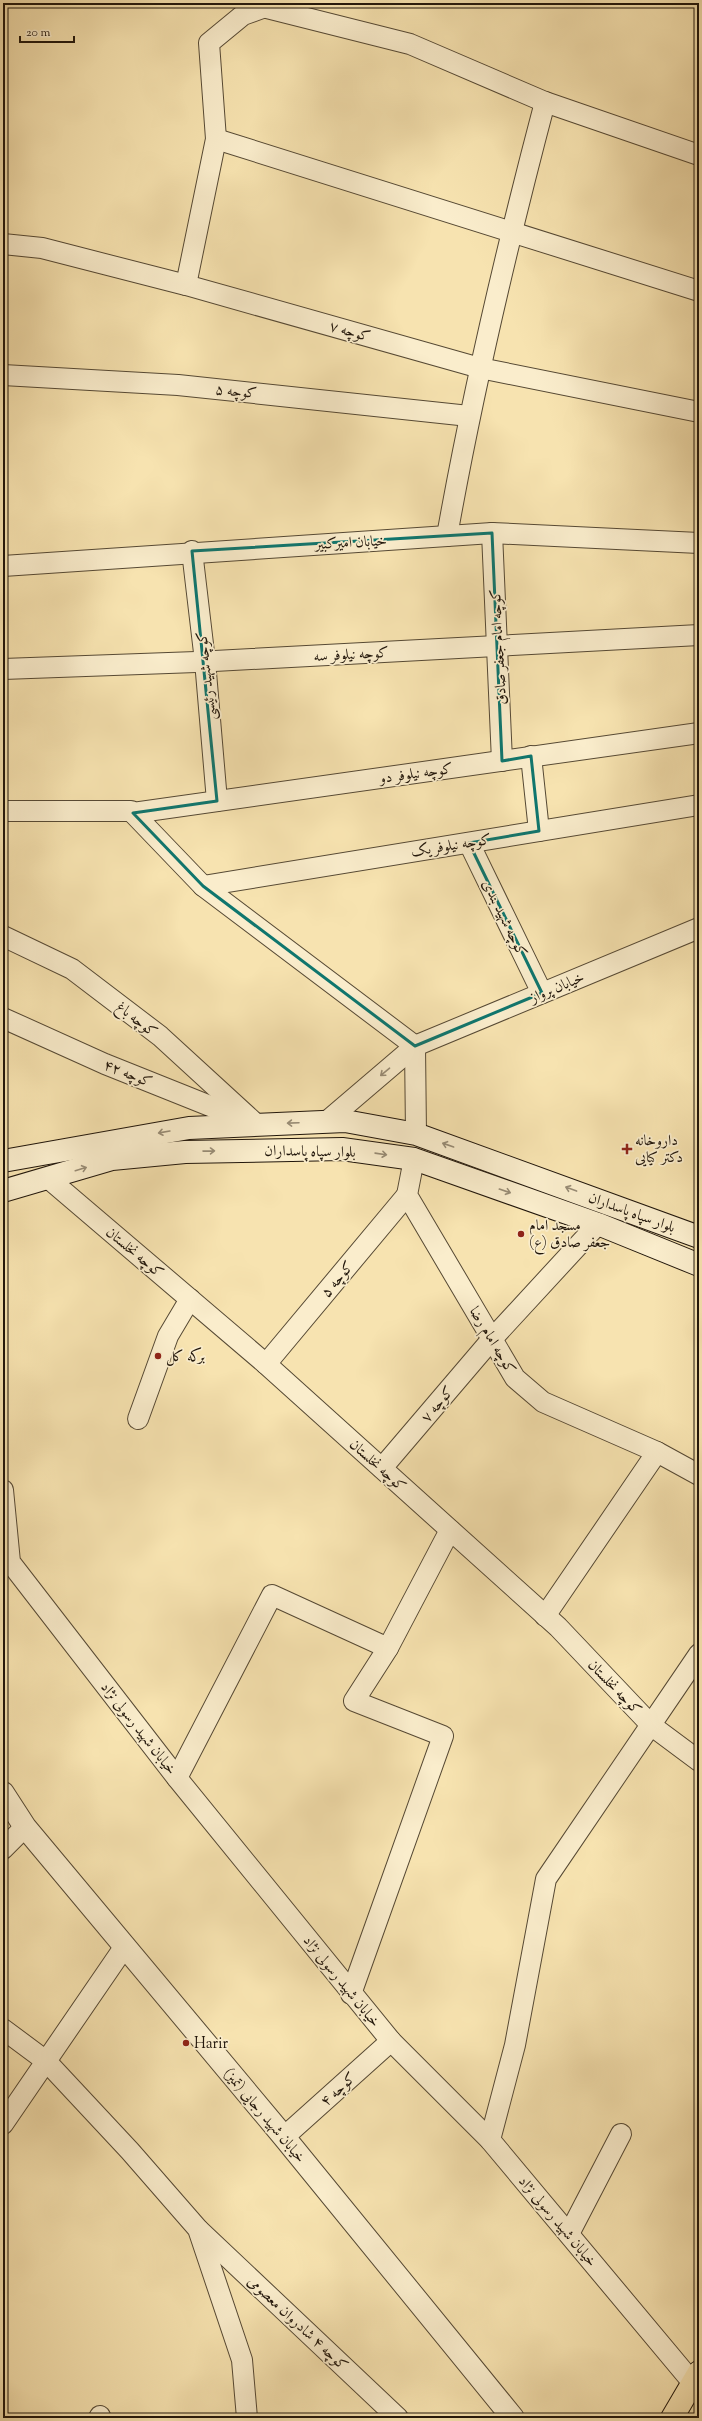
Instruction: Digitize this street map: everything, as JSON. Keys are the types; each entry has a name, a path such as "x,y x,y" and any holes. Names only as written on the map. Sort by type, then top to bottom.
{"highway":[{"path":"672,2418 696,2377"}],"main road":[{"name":"بلوار سپاه پاسداران","path":"3,1161 189,1128 256,1124 345,1122 416,1134 699,1237"},
{"name":"بلوار سپاه پاسداران","path":"3,1191 49,1179 112,1159 185,1152 342,1149 414,1159 598,1224 699,1265"},
{"name":"خیابان شهید رجایی (تمیز)","path":"3,1793 25,1827 284,2137 513,2418"}],"street":[{"path":"186,285 216,139 209,43 243,14 272,5 410,44 545,102 699,155"},
{"path":"447,536 468,416 511,230 545,102"},
{"path":"216,139 511,230 699,291"},
{"name":"کوچه ۷","path":"3,244 42,248 186,285 480,368 699,412"},
{"name":"کوچه ۵","path":"3,375 178,385 468,416"},
{"name":"خیابان امیرکبیر","path":"3,566 192,551 492,533 699,543"},
{"name":"کوچه امام جعفر صادق","path":"492,533 502,761"},
{"name":"کوچه شهید رئیسی","path":"192,551 205,661 217,801"},
{"name":"کوچه نیلوفر سه","path":"3,669 205,661 699,635"},
{"name":"کوچه نیلوفر دو","path":"3,811 133,813 699,732"},
{"path":"531,756 539,831"},
{"name":"کوچه نیلوفر یک","path":"203,886 699,805"},
{"path":"133,813 203,886 415,1046 416,1134"},
{"name":"کوچه شهید بندی","path":"469,842 542,993"},
{"name":"خیابان پرواز","path":"326,1122 415,1046 699,928"},
{"name":"کوچه باغ","path":"3,936 72,969 160,1036 256,1124"},
{"name":"کوچه ۴۲","path":"3,1018 105,1064 256,1124"},
{"path":"407,1195 414,1159"},
{"name":"کوچه نخلستان","path":"49,1179 266,1364 545,1616 652,1726 699,1761"},
{"name":"کوچه ۵","path":"266,1364 407,1195"},
{"name":"کوچه امام رضا","path":"407,1195 516,1378 543,1402 657,1452 699,1475"},
{"name":"کوچه ۷","path":"382,1468 492,1339 598,1224"},
{"path":"138,1419 168,1336 190,1299"},
{"path":"545,1616 657,1452"},
{"name":"خیابان شهید رسولی نژاد","path":"3,1490 7,1561 177,1778 351,1994 391,2041 490,2140 569,2234 696,2377"},
{"path":"351,1994 443,1736 354,1701 388,1648 450,1530"},
{"path":"177,1778 272,1595 388,1648"},
{"path":"490,2140 515,2045 546,1879 652,1726 699,1654"},
{"path":"3,1850 25,1827"},
{"path":"3,2124 124,1946"},
{"name":"کوچه ۴ شادروان معصومی","path":"3,2029 46,2061 130,2151 198,2229 398,2418"},
{"name":"کوچه ۴","path":"284,2137 391,2041"},
{"path":"569,2234 621,2134"},
{"path":"198,2229 242,2360 247,2418"}],"highlighted area":[{"path":"492,533 502,761 531,756 539,831 469,843 542,993 415,1046 203,886 133,813 217,801 192,551"}],"place":[{"name":"داروخانه دکتر کیایی","path":"627,1149"},
{"name":"مسجد امام جعفر صادق (ع)","path":"521,1234"},
{"name":"برکه کل","path":"158,1356"},
{"name":"Harir","path":"186,2043"}]}
